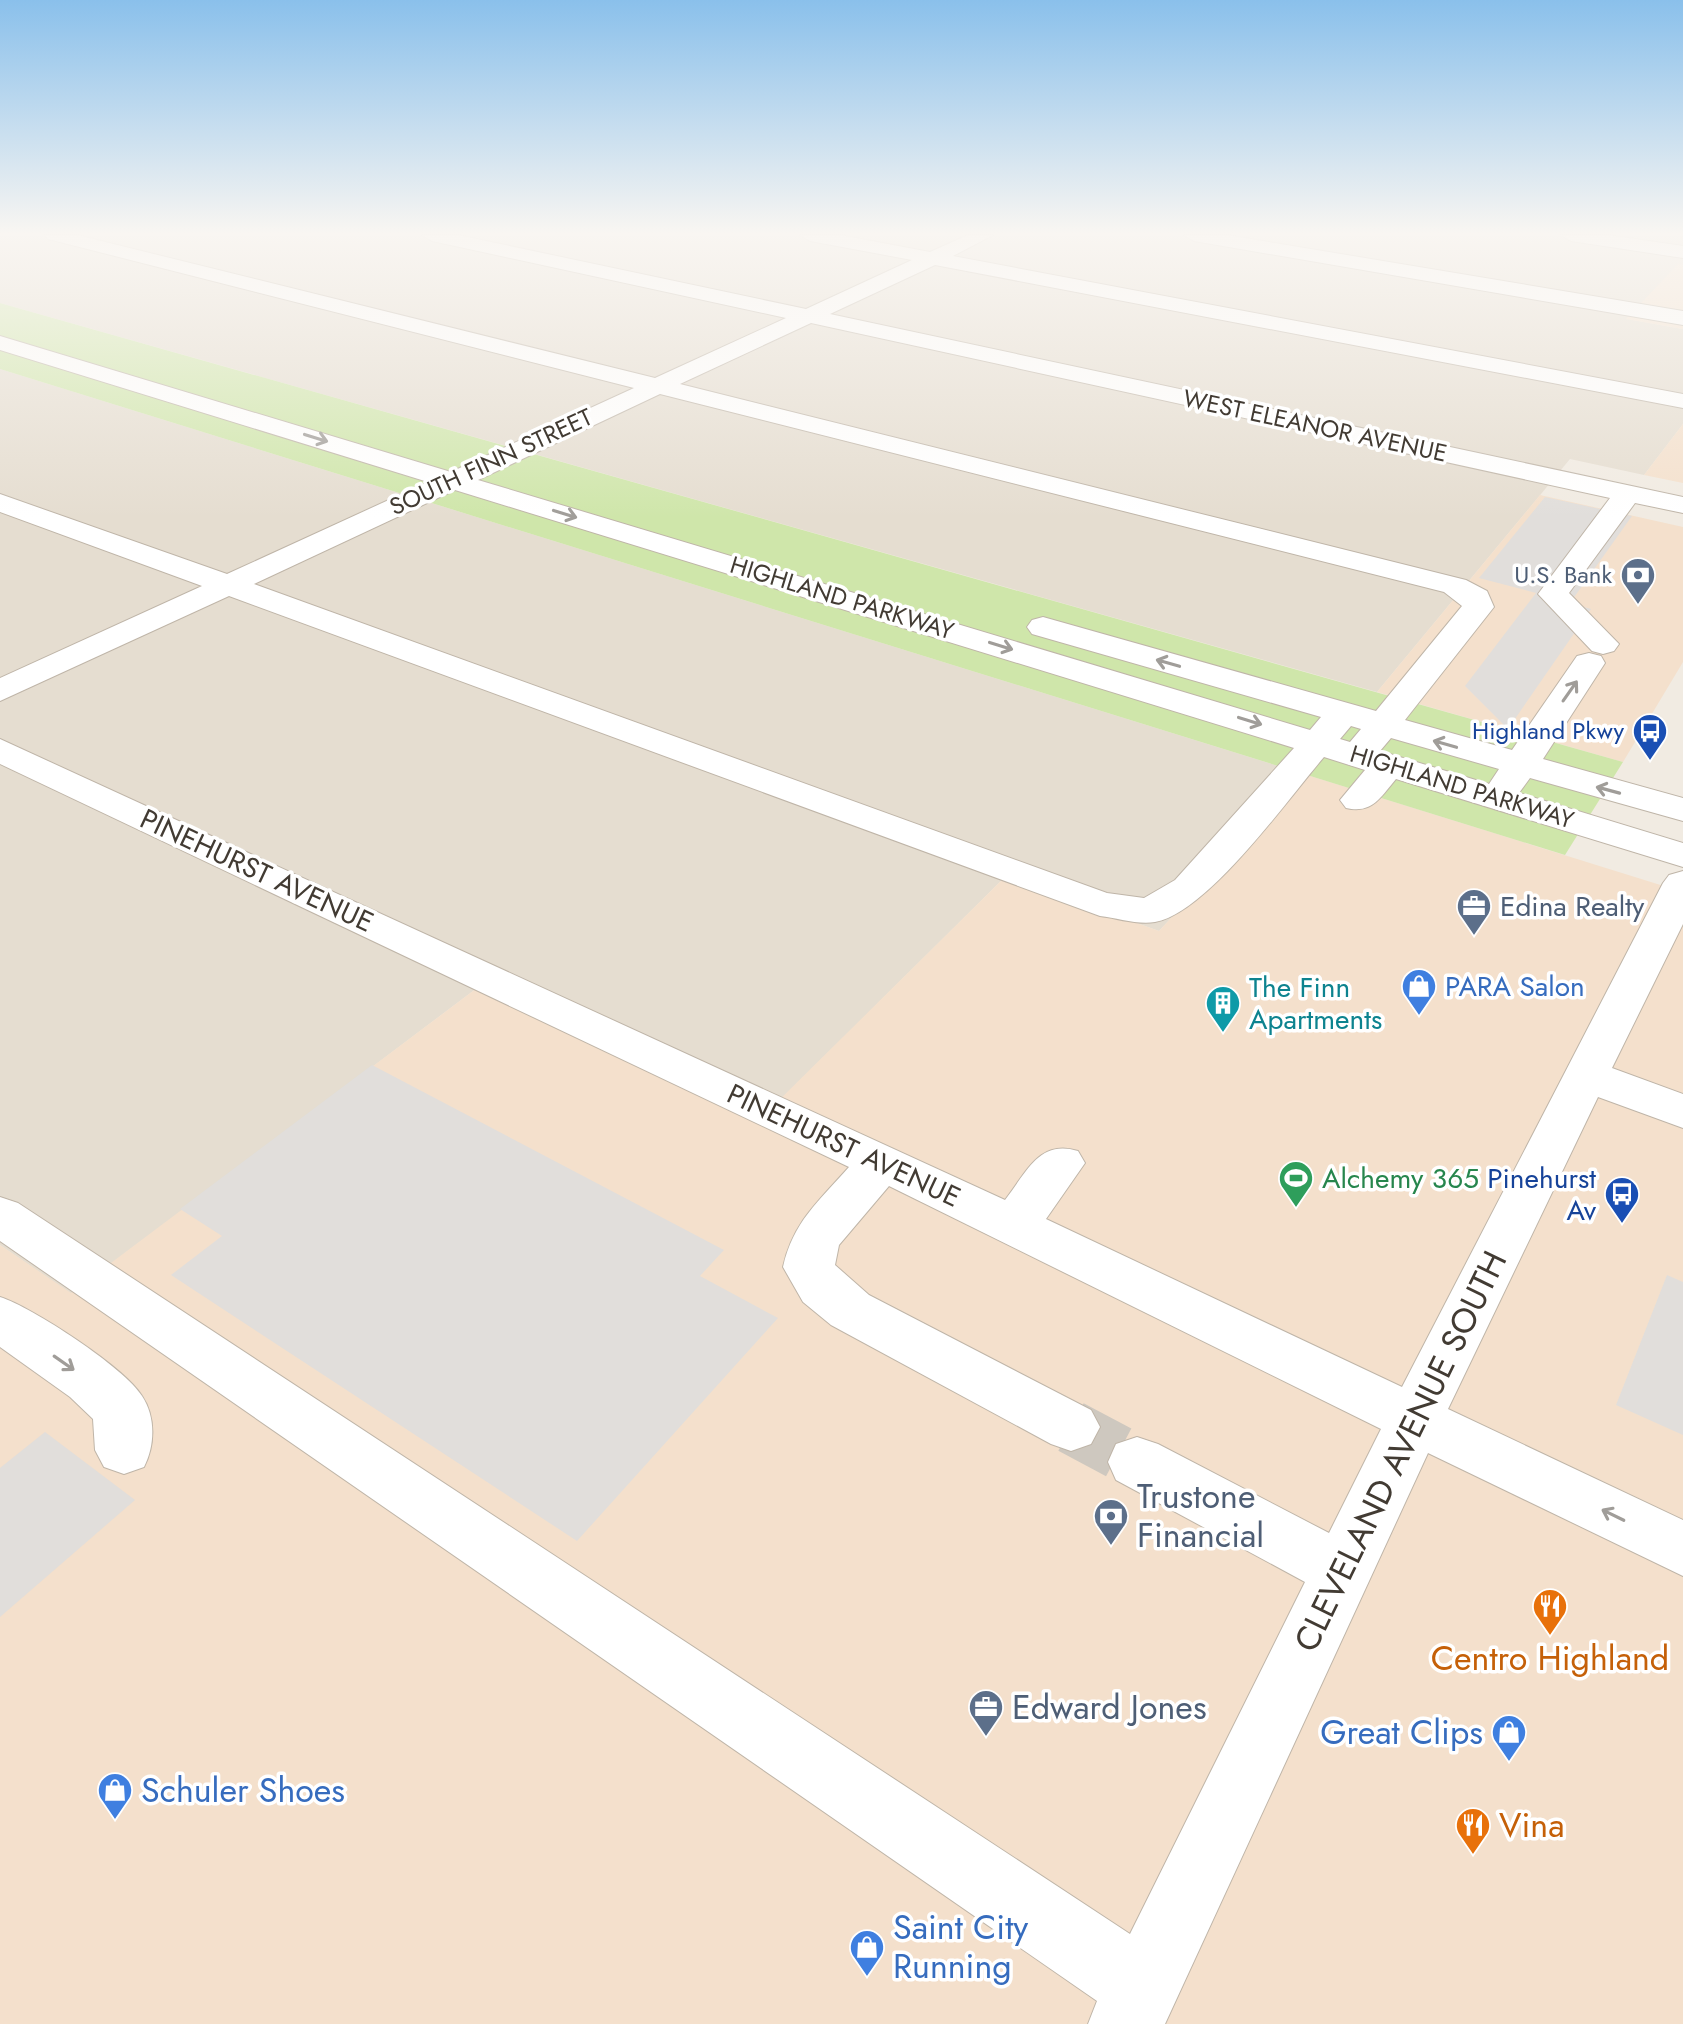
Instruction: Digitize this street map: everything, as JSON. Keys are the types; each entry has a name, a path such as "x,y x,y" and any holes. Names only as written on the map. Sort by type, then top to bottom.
{"street":[{"name":"HIGHLAND PARKWAY","path":"22,329 761,545"},
{"path":"435,329 1455,586 1476,598 1478,607 1382,725 1359,800"},
{"name":"SOUTH FINN STREET","path":"0,691 779,329"},
{"name":"WEST ELEANOR AVENUE","path":"870,329 1683,505"},
{"path":"1308,329 1683,401"},
{"name":"HIGHLAND PARKWAY","path":"0,343 1683,855"},
{"path":"1498,798 1596,654 1553,594 1628,493"},
{"path":"0,502 1100,904 1151,911 1189,889 1343,714"},
{"name":"HIGHLAND PARKWAY","path":"1021,621 1683,810"},
{"name":"PINEHURST AVENUE","path":"0,750 882,1162 1683,1549"},
{"name":"CLEVELAND AVENUE SOUTH","path":"1134,2006 1414,1419 1683,883"},
{"path":"1587,1076 1683,1112"},
{"path":"882,1162 815,1239 809,1267 822,1288 850,1310 1071,1427"},
{"path":"1013,1225 1061,1163"},
{"path":"0,1216 983,1876 1134,2006"},
{"path":"0,1318 90,1381 121,1410 124,1450"},
{"path":"1137,1462 1342,1571"}],"shaded area":[{"path":"94,329 1683,329 1683,424 1644,475 1570,459 1377,692"},
{"path":"0,369 1304,774 1159,931 1006,876 762,1118 485,982 71,1294 0,1245"},
{"path":"1683,424 1683,483 1644,475"},
{"path":"1540,495 1683,527 1683,662 1623,762 1377,692"},
{"path":"1545,497 1632,516 1570,603 1591,609 1508,729 1465,686 1536,593 1479,578"},
{"path":"1304,774 1683,892 1683,2024 0,2024 0,1245 71,1293 485,982 762,1117 1006,876 1159,931"},
{"path":"372,1065 724,1250 700,1276 778,1318 577,1541 171,1275 222,1236 180,1209"},
{"path":"1667,1275 1683,1282 1683,1435 1616,1405"},
{"path":"45,1432 135,1500 0,1617 0,1468"}],"green space":[{"path":"0,329 94,329 1623,762 1565,855 0,369"}],"tunnel":[{"path":"1071,1427 1137,1462"}],"place":[{"name":"U.S. Bank","path":"1638,606"},
{"name":"Highland Pkwy","path":"1650,762"},
{"name":"Edina Realty","path":"1474,937"},
{"name":"PARA Salon","path":"1419,1017"},
{"name":"The Finn Apartments","path":"1223,1034"},
{"name":"Alchemy 365","path":"1296,1209"},
{"name":"Pinehurst Av","path":"1622,1225"},
{"name":"Trustone Financial","path":"1111,1547"},
{"name":"Centro Highland","path":"1550,1637"},
{"name":"Edward Jones","path":"986,1738"},
{"name":"Great Clips","path":"1509,1763"},
{"name":"Schuler Shoes","path":"115,1821"},
{"name":"Vina","path":"1473,1856"},
{"name":"Saint City Running","path":"867,1978"}]}
